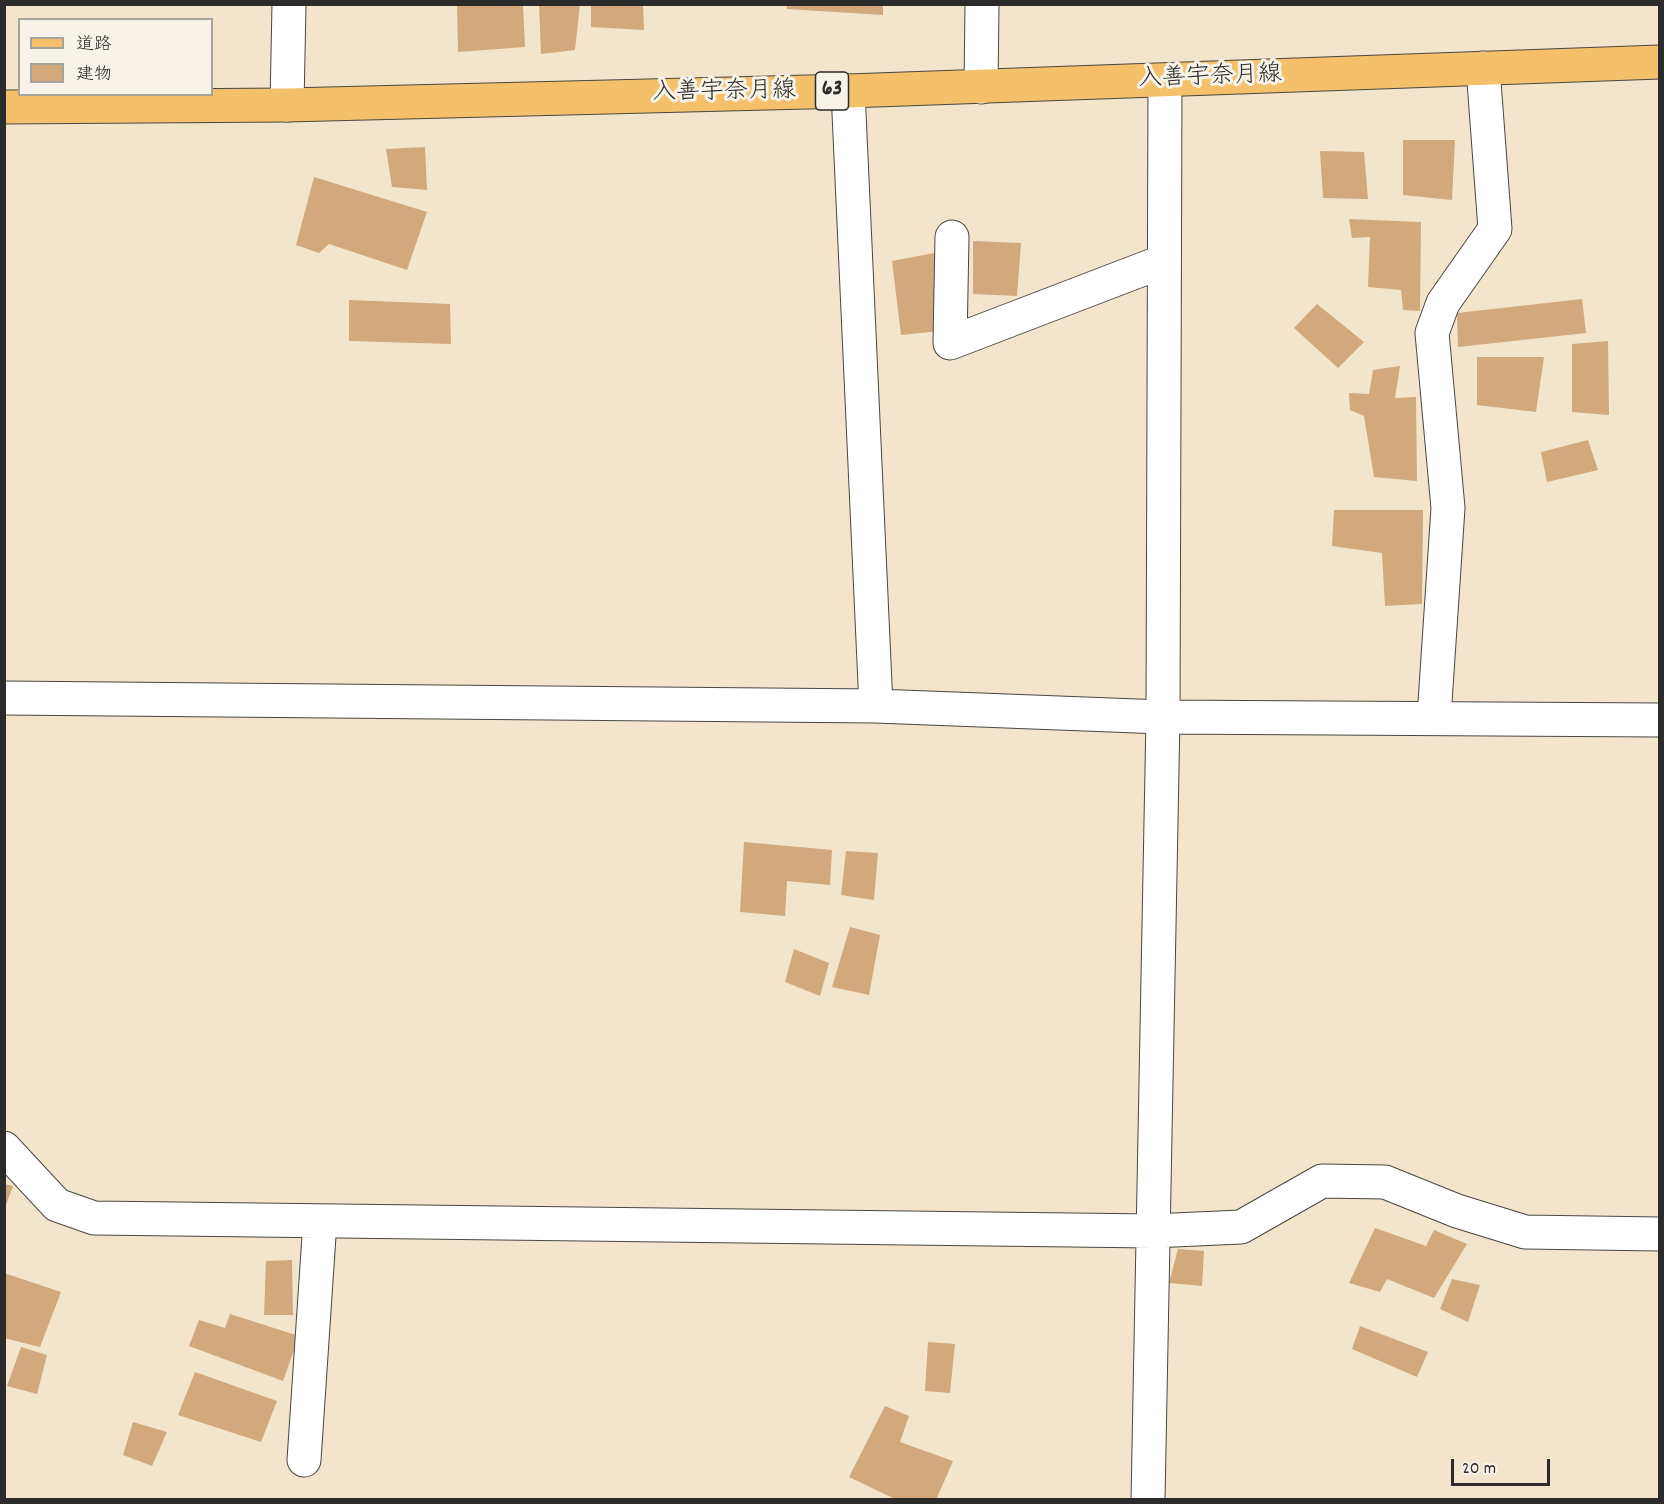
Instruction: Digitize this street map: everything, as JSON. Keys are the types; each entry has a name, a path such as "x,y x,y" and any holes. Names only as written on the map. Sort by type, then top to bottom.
{"main road":[{"name":"入善宇奈月線","path":"4,107 287,105 848,91 1659,62"}],"street":[{"path":"287,105 288,4"},
{"path":"981,87 982,4"},
{"path":"1434,717 1448,508 1432,333 1443,303 1495,229 1483,68"},
{"path":"1148,1500 1163,717 1165,81"},
{"path":"848,91 876,706"},
{"path":"952,237 950,343 1164,261"},
{"path":"4,698 876,706 1163,717 1659,720"},
{"path":"4,1148 57,1205 94,1218 1152,1231 1241,1227 1322,1181 1332,1181 1385,1182 1456,1211 1525,1232 1659,1234"},
{"path":"304,1460 320,1221"}],"building":[{"path":"457,4 523,4 525,47 458,52"},
{"path":"539,4 580,4 575,50 541,54"},
{"path":"591,4 643,4 644,30 591,27"},
{"path":"787,4 883,4 883,15 787,9"},
{"path":"1403,140 1455,140 1452,200 1403,195"},
{"path":"425,147 427,190 392,187 386,149"},
{"path":"1320,151 1364,152 1368,199 1323,198"},
{"path":"314,177 427,212 407,270 329,244 319,253 296,245"},
{"path":"1349,219 1421,222 1420,311 1403,310 1401,290 1368,287 1370,237 1352,238"},
{"path":"973,241 1021,243 1017,296 973,294"},
{"path":"939,252 940,331 901,335 892,261"},
{"path":"1582,299 1586,333 1458,347 1457,313"},
{"path":"349,300 450,304 451,344 349,341"},
{"path":"1317,304 1364,342 1338,368 1294,328"},
{"path":"1608,341 1609,415 1572,412 1572,344"},
{"path":"1477,357 1544,357 1536,412 1477,405"},
{"path":"1400,366 1395,398 1416,397 1417,481 1374,477 1364,416 1350,410 1349,393 1369,394 1373,370"},
{"path":"1588,440 1598,470 1547,482 1541,452"},
{"path":"1334,510 1423,510 1422,604 1385,606 1382,553 1332,546"},
{"path":"744,842 832,850 830,885 787,881 785,916 740,912"},
{"path":"846,851 878,853 874,900 841,895"},
{"path":"850,927 880,935 869,995 832,987"},
{"path":"794,949 829,963 820,996 785,982"},
{"path":"4,1184 13,1186 5,1208 4,1208"},
{"path":"1375,1228 1426,1246 1434,1230 1467,1244 1434,1298 1387,1279 1380,1292 1349,1283"},
{"path":"1178,1249 1204,1251 1202,1286 1169,1283"},
{"path":"292,1260 293,1315 264,1315 266,1261"},
{"path":"4,1273 61,1292 40,1347 4,1338"},
{"path":"1452,1279 1480,1285 1468,1322 1440,1309"},
{"path":"230,1314 299,1336 283,1381 189,1346 199,1320 225,1328"},
{"path":"1360,1326 1428,1352 1417,1377 1352,1349"},
{"path":"928,1342 955,1344 950,1393 925,1391"},
{"path":"21,1347 47,1355 37,1394 7,1386"},
{"path":"195,1372 277,1401 261,1442 178,1415"},
{"path":"885,1406 909,1416 900,1442 953,1461 936,1500 897,1500 849,1477"},
{"path":"133,1422 167,1432 152,1466 123,1455"}]}
